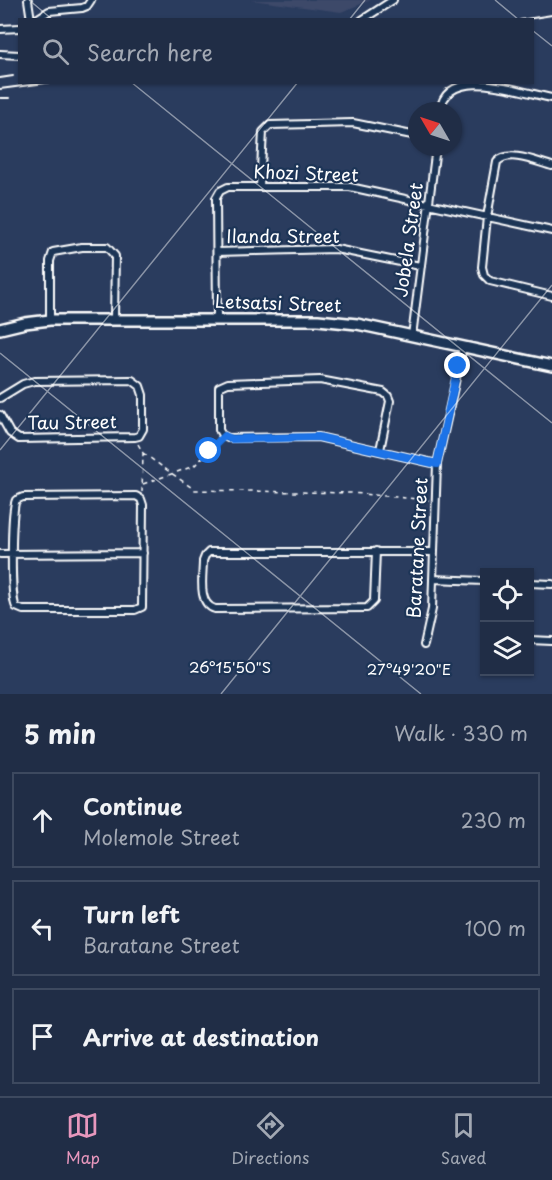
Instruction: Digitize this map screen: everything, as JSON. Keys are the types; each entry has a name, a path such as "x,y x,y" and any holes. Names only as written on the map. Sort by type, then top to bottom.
{"street":[{"path":"28,0 32,18"},
{"path":"37,18 49,11 82,8 87,6 91,0"},
{"path":"365,18 393,0"},
{"path":"0,29 18,28"},
{"path":"0,54 18,55"},
{"path":"442,102 456,87 489,84 552,98"},
{"path":"261,186 263,132 270,124 353,123 408,134"},
{"name":"Jobela Street","path":"412,336 435,156"},
{"path":"552,166 511,156 501,158 495,167 482,267 486,278 490,281 552,296"},
{"name":"Khozi Street","path":"217,318 216,198 218,193 228,187 350,187 552,231"},
{"path":"50,320 50,261 53,252 82,247 107,247 115,256 114,320"},
{"name":"Ilanda Street","path":"217,252 336,249 420,266"},
{"name":"Letsatsi Street","path":"0,329 50,320 291,318 332,321 552,366"},
{"name":"Baratane Street","path":"424,645 431,616 437,464 463,347"},
{"path":"380,450 389,402 388,396 380,391 326,380 220,384 220,433 232,439 313,437 437,464"},
{"name":"Tau Street","path":"0,398 23,384 34,381 134,381 142,388 143,429 139,436 135,437 19,439 10,433 0,415"},
{"path":"20,497 138,497 143,505 144,603 141,609 20,609 13,602 13,507 16,500 20,497"},
{"path":"376,551 374,601 366,608 215,609 209,607 204,601 203,559 209,552 376,551 434,552"},
{"path":"0,554 143,553"},
{"path":"433,579 480,581"},
{"path":"534,583 552,584"},
{"path":"534,640 552,641"}],"path":[{"path":"143,484 194,466 224,436"},
{"path":"135,437 143,453 195,490 351,493 434,501"},
{"path":"138,497 142,493 143,453"}],"shaded area":[{"path":"251,0 371,0 341,12"}],"railway":[{"path":"533,18 552,15"},
{"path":"0,78 13,76"},
{"path":"0,89 38,84"},
{"path":"0,98 9,98"}],"route":[{"path":"209,451 224,436 232,439 313,437 437,464 458,366"}]}
